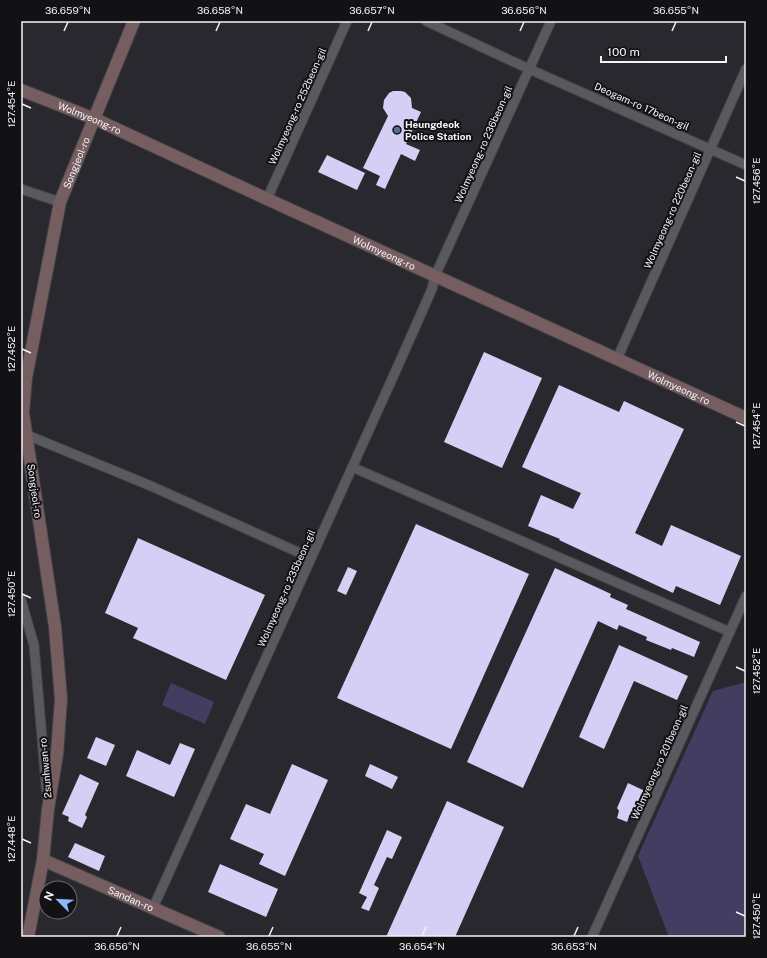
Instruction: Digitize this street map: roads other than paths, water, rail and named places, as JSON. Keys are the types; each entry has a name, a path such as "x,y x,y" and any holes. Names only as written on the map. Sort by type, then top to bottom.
{"street":[{"name":"Songjeol-ro","path":"48,809 57,754 61,699 55,627 24,436 23,413 26,378 60,202 134,21"},
{"name":"Wolmyeong-ro 252beon-gil","path":"267,199 347,21"},
{"name":"Deogam-ro 17beon-gil","path":"426,21 529,69 746,165"},
{"name":"Wolmyeong-ro 236beon-gil","path":"435,276 551,21"},
{"name":"Wolmyeong-ro 220beon-gil","path":"617,359 746,69"},
{"name":"Wolmyeong-ro","path":"21,90 95,119 746,418"},
{"path":"21,189 60,202"},
{"name":"Wolmyeong-ro 235beon-gil","path":"154,908 429,296 435,276"},
{"path":"24,436 151,486 311,558"},
{"path":"352,467 730,632"},
{"name":"Wolmyeong-ro 201beon-gil","path":"592,937 746,596"},
{"name":"2sunhwan-ro","path":"21,600 34,645 48,809 43,860 28,937"},
{"name":"Sandan-ro","path":"43,860 219,937"}],"place":[{"name":"Heungdeok Police Station","path":"397,130"}]}
